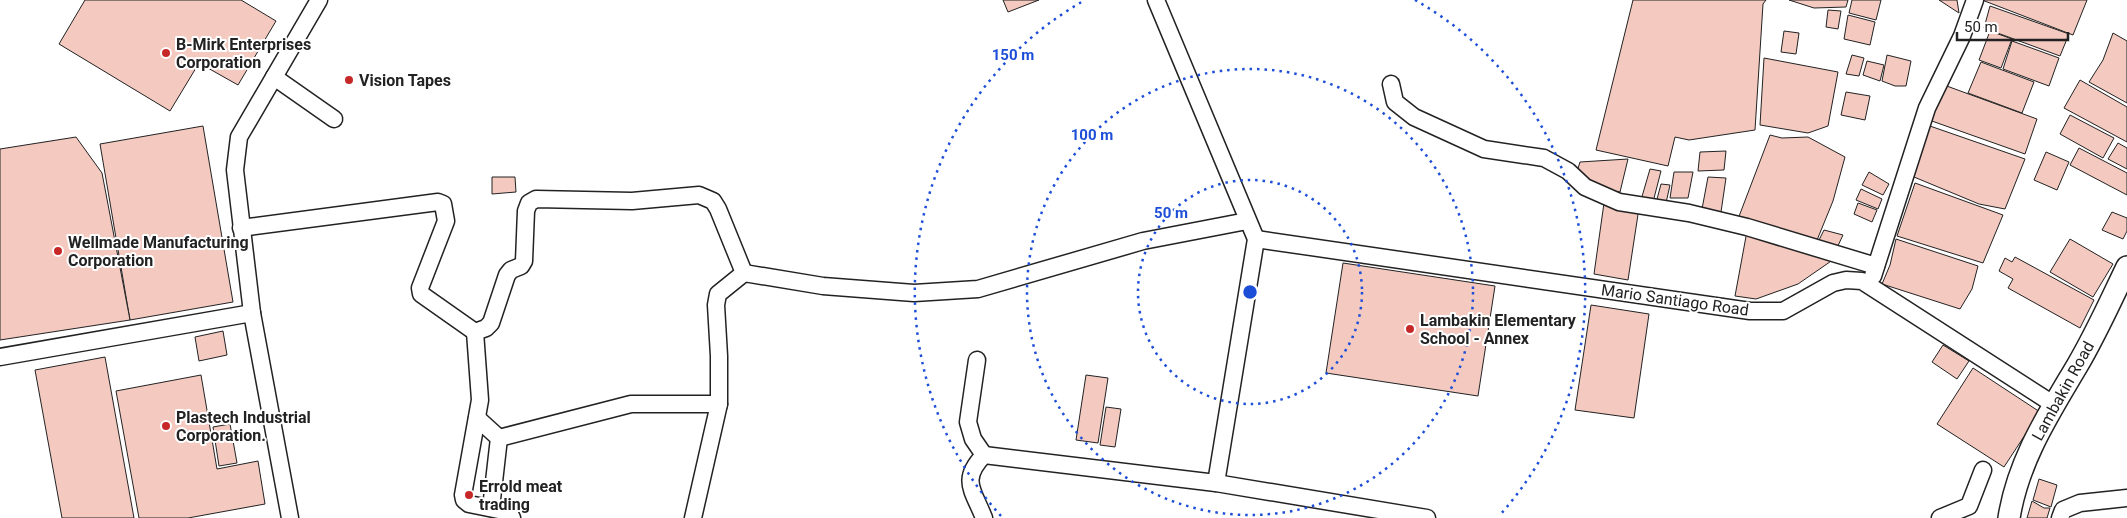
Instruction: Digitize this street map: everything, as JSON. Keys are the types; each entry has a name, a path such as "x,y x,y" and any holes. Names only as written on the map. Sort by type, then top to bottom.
{"main road":[{"name":"Lambakin Road","path":"2009,518 2016,483 2053,404 2099,327 2127,267"}],"street":[{"path":"290,518 252,313 235,170 238,145 250,115 319,0"},
{"path":"1156,0 1256,240 1216,484"},
{"path":"1870,285 1927,108 1962,36 1974,0"},
{"path":"274,77 334,119"},
{"path":"1390,84 1395,102 1414,117 1484,148 1544,158 1568,171 1585,187 1619,202 1689,213 1747,227 1876,266"},
{"path":"475,332 486,328 491,323 507,275 511,270 521,266 524,261 526,211 529,203 536,199 632,201 681,195 708,198 713,201 718,210 744,273"},
{"path":"241,228 438,202 443,204 446,221 420,288 421,294 475,332"},
{"path":"692,518 719,404 716,305 718,294 744,273 823,286 914,293 978,289 1143,241 1247,222"},
{"name":"Mario Santiago Road","path":"1256,240 1750,311 1782,311 1833,283 1854,279 1870,285 2053,404"},
{"path":"0,357 252,313"},
{"path":"475,332 480,400 463,495 464,500 469,504 509,512 512,518"},
{"path":"977,360 968,422 973,439 984,455 1216,484 1427,518"},
{"path":"499,438 631,404 719,404"},
{"path":"476,418 499,438"},
{"path":"491,508 499,438"},
{"path":"984,455 972,467 968,480 984,518"},
{"path":"1940,518 1969,506 1983,470"},
{"path":"2060,518 2063,510 2080,503 2127,498"}],"building":[{"name":"B-Mirk Enterprises Corporation","path":"85,0 241,0 276,21 238,85 199,63 170,111 59,44"},
{"path":"1003,0 1039,0 1008,12"},
{"path":"1633,0 1766,0 1763,4 1755,130 1689,140 1675,137 1668,166 1596,150"},
{"path":"1789,0 1848,0 1846,7 1814,8"},
{"path":"1852,0 1881,0 1876,20 1849,13"},
{"path":"1939,0 1957,0 1959,13"},
{"path":"1982,0 2087,0 2073,35"},
{"path":"1990,6 2069,34 2060,56 1984,28"},
{"path":"1828,10 1841,11 1838,29 1826,27"},
{"path":"1848,15 1875,22 1870,45 1844,39"},
{"path":"1784,31 1799,33 1796,54 1781,52"},
{"path":"1990,31 2012,39 2001,68 1979,60"},
{"path":"2113,33 2127,41 2127,103 2089,82 2103,60"},
{"path":"2012,41 2059,58 2049,86 2003,69"},
{"path":"1852,55 1864,58 1859,76 1846,74"},
{"path":"1887,55 1911,61 1906,86 1895,86 1882,81"},
{"path":"1764,58 1838,72 1828,126 1808,133 1760,125"},
{"path":"1867,61 1884,65 1880,81 1863,75"},
{"path":"1981,62 2034,82 2022,113 1968,93"},
{"path":"2080,80 2127,107 2127,142 2064,108"},
{"path":"1944,85 2037,119 2025,154 1929,120 1938,104"},
{"path":"1846,92 1870,96 1865,120 1841,115"},
{"path":"2070,115 2114,138 2103,158 2060,134"},
{"path":"1927,125 2025,159 2005,209 1979,204 1914,177"},
{"name":"Wellmade Manufacturing Corporation","path":"203,126 233,302 130,320 100,144"},
{"path":"1770,135 1782,138 1808,137 1845,157 1833,201 1815,245 1738,219"},
{"name":"Wellmade Manufacturing Corporation","path":"76,137 102,173 130,320 0,340 0,149"},
{"path":"2118,143 2127,148 2127,169 2108,159"},
{"path":"2079,148 2127,173 2127,195 2070,165"},
{"path":"1726,151 1724,170 1698,171 1700,152"},
{"path":"2046,152 2069,162 2057,190 2034,180"},
{"path":"1628,159 1620,192 1597,188 1576,175 1580,162"},
{"path":"1650,169 1661,171 1653,202 1641,200"},
{"path":"1674,172 1693,172 1688,198 1670,198"},
{"path":"1869,172 1889,184 1883,195 1862,185"},
{"path":"492,177 515,177 516,192 492,194"},
{"path":"1708,177 1726,178 1721,212 1702,209"},
{"path":"1915,183 2003,215 1983,263 1897,236"},
{"path":"1661,184 1670,185 1666,203 1656,203"},
{"path":"1861,189 1882,199 1878,209 1856,200"},
{"path":"1604,203 1639,208 1628,280 1594,274"},
{"path":"1858,203 1877,210 1872,222 1854,214"},
{"path":"2112,212 2127,218 2127,231 2123,239 2102,230"},
{"path":"1824,230 1843,235 1836,250 1817,244"},
{"path":"1747,231 1837,257 1798,284 1756,299 1735,296"},
{"path":"1896,239 1978,266 1972,289 1960,309 1882,284 1890,265"},
{"path":"2070,239 2113,264 2093,297 2050,272"},
{"path":"2015,257 2094,300 2080,328 2008,288 2013,279 1999,271 2005,258 2012,262"},
{"name":"Lambakin Elementary School - Annex","path":"1343,263 1495,286 1478,396 1326,373"},
{"path":"1591,305 1649,314 1634,418 1575,410"},
{"path":"223,331 227,355 199,361 195,337"},
{"path":"1943,345 1969,361 1957,379 1932,362"},
{"path":"105,357 134,518 62,518 35,370"},
{"path":"1973,368 2040,412 2004,467 1937,424"},
{"name":"Plastech Industrial Corporation.","path":"201,375 217,469 258,461 265,504 188,518 139,518 116,391"},
{"path":"1086,375 1108,378 1098,443 1076,440"},
{"path":"1106,407 1121,409 1115,447 1100,445"},
{"path":"230,424 237,463 219,466 213,427"},
{"path":"2039,479 2057,485 2051,507 2033,500"},
{"path":"2032,501 2044,508 2050,508 2047,518 2027,518"}],"place":[{"name":"B-Mirk Enterprises Corporation","path":"166,53"},
{"name":"Vision Tapes","path":"349,80"},
{"name":"Wellmade Manufacturing Corporation","path":"58,251"},
{"name":"Lambakin Elementary School - Annex","path":"1410,329"},
{"name":"Plastech Industrial Corporation.","path":"166,426"},
{"name":"Errold meat trading","path":"469,495"}]}
